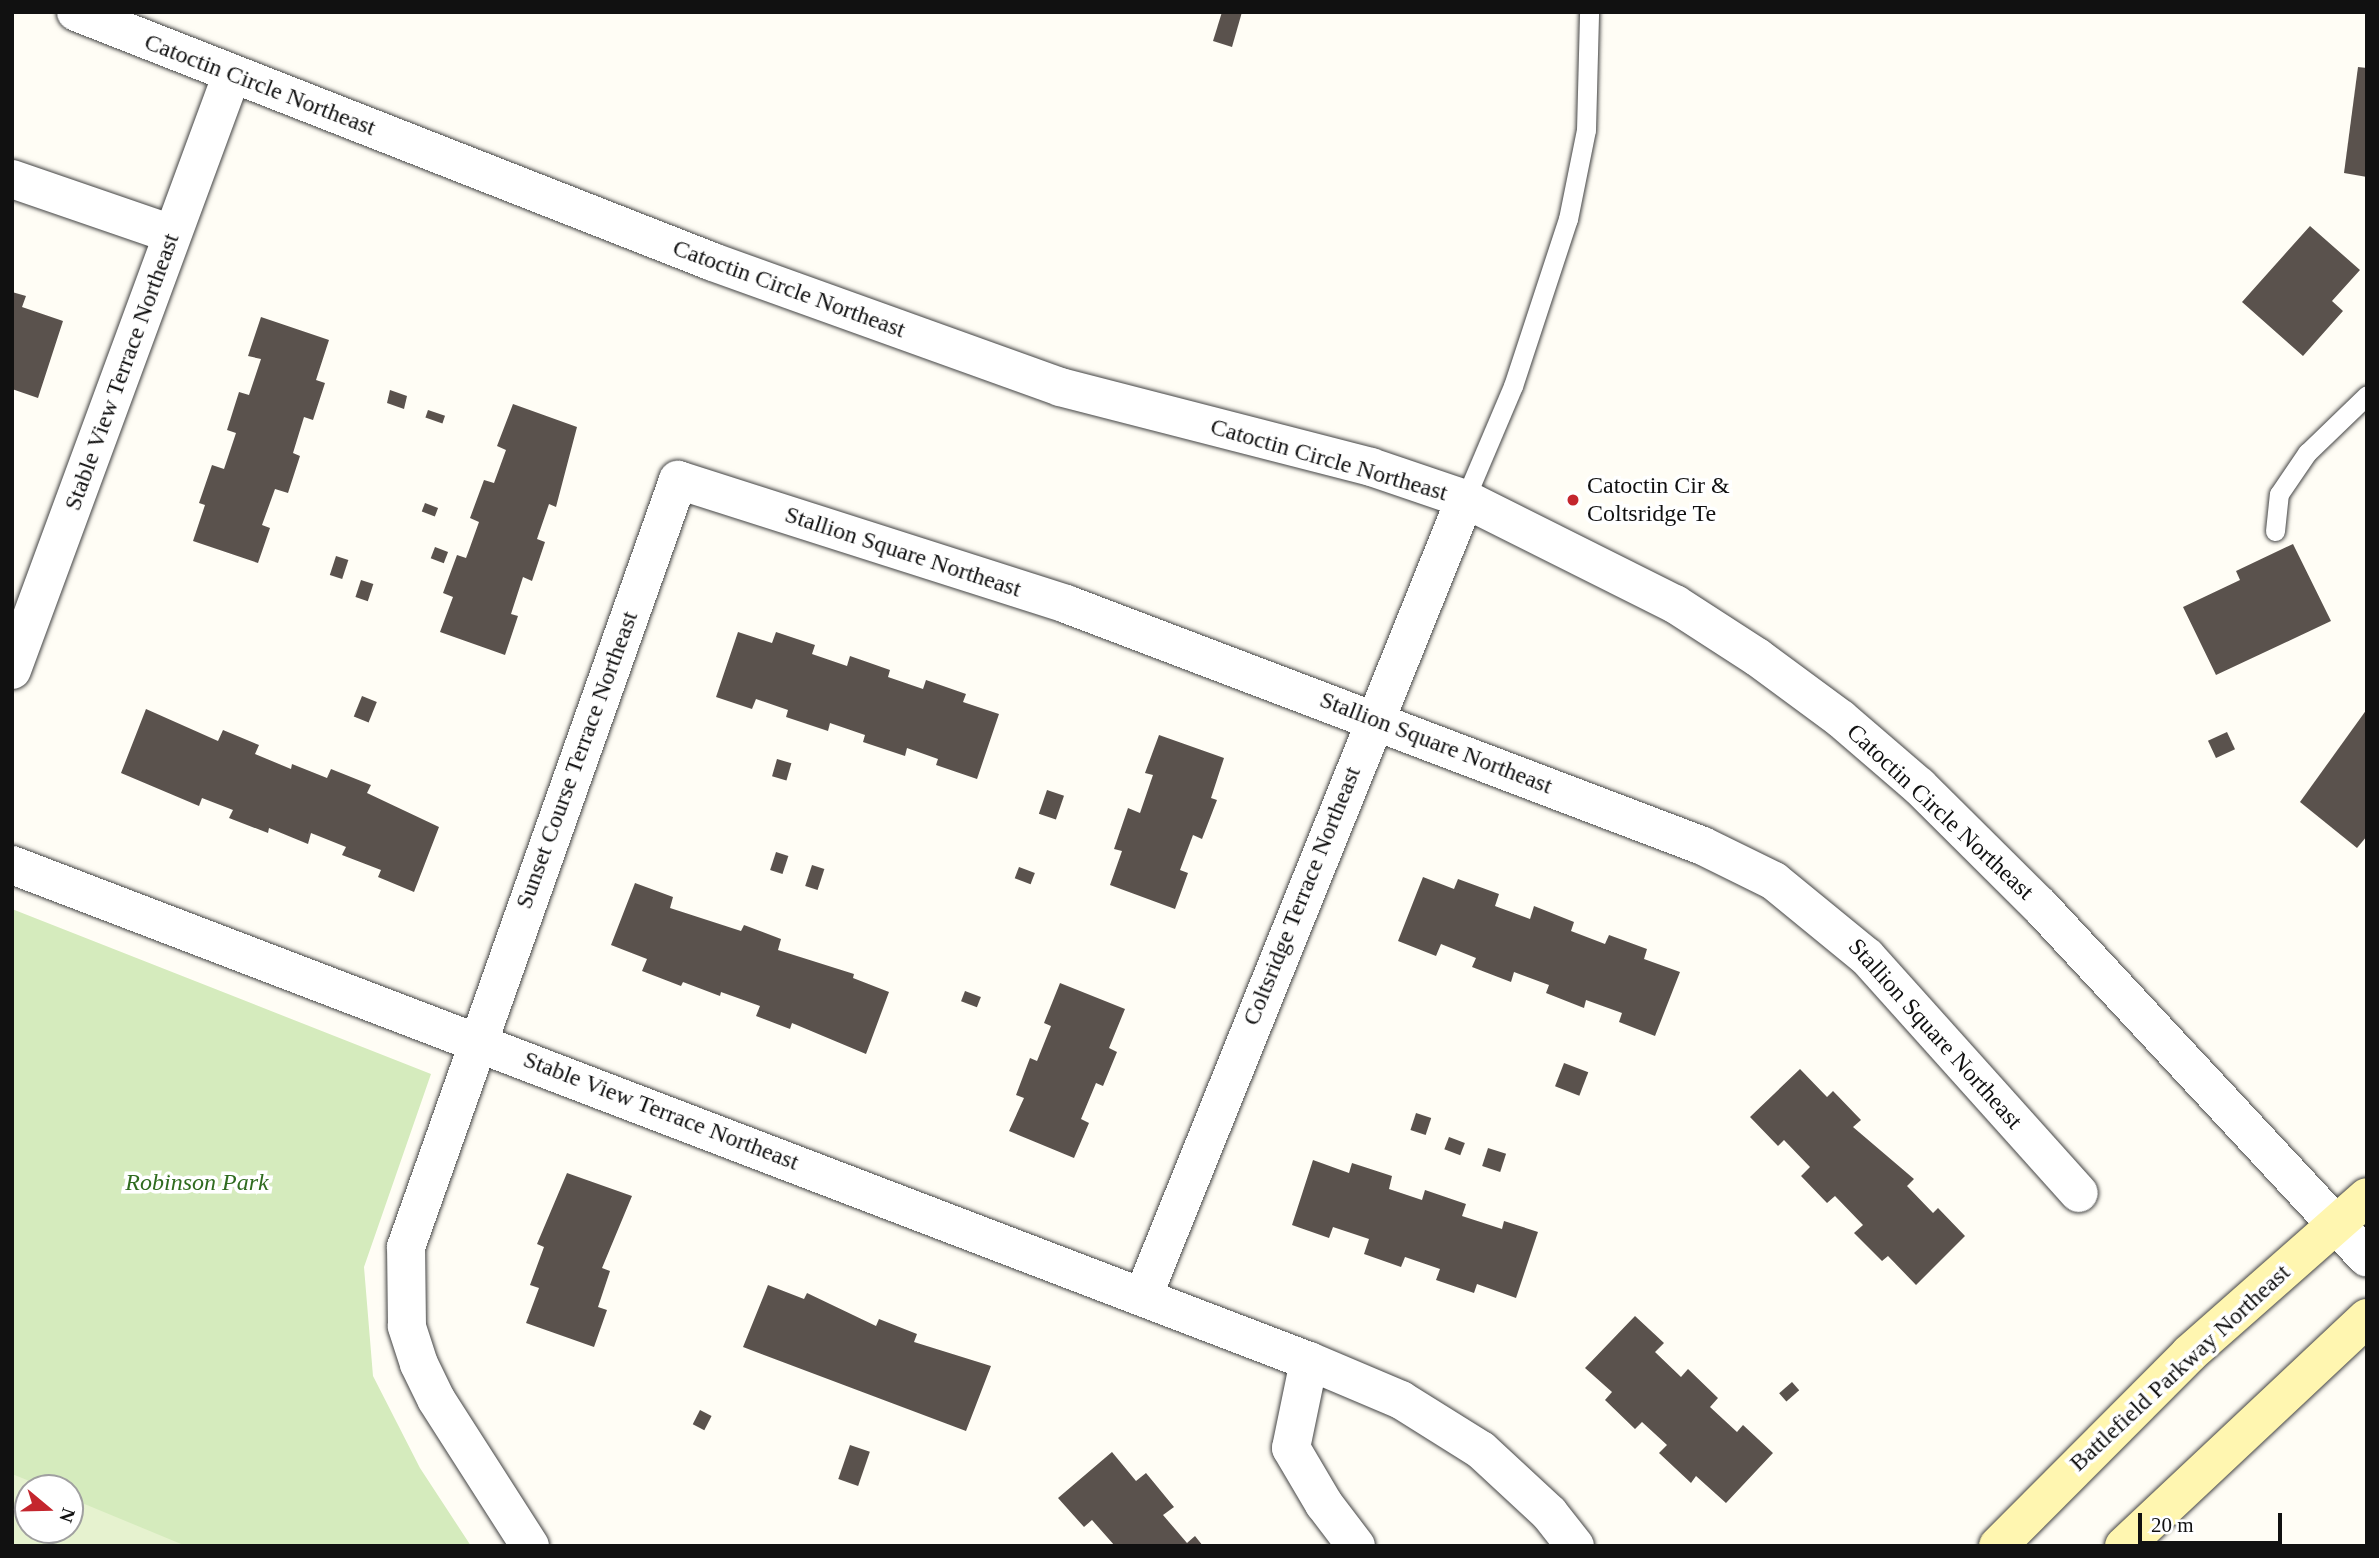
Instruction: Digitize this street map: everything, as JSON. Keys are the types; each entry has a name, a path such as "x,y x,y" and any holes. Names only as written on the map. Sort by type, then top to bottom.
{"main road":[{"name":"Battlefield Parkway Northeast","path":"1998,1546 2189,1354 2367,1197"},
{"path":"2124,1546 2367,1318"}],"street":[{"name":"Catoctin Circle Northeast","path":"76,12 713,262 1060,387 1371,467 1465,499 1675,604 1757,657 1842,719 1919,786 2040,906 2367,1258"},
{"name":"Stable View Terrace Northeast","path":"12,670 232,74"},
{"path":"12,179 172,234"},
{"name":"Stallion Square Northeast","path":"678,480 1066,604 1703,846 1774,881 1867,957 2079,1193"},
{"name":"Sunset Course Terrace Northeast","path":"530,1546 436,1399 407,1326 406,1247 476,1041 678,480"},
{"name":"Coltsridge Terrace Northeast","path":"1144,1294 1373,719 1465,499"},
{"name":"Stable View Terrace Northeast","path":"12,865 1144,1294 1401,1400 1481,1450 1549,1513 1575,1546"},
{"path":"1309,1361 1291,1448 1324,1504 1356,1546"}],"lane":[{"path":"1465,499 1513,386 1569,219 1586,130 1589,12"},
{"path":"2275,531 2279,494 2307,453 2367,395"}],"green space":[{"name":"Robinson Park","path":"12,909 431,1074 364,1267 373,1376 420,1468 471,1546 12,1546"},
{"path":"12,1474 14,1544 84,1544 84,1504 186,1546 12,1546"}],"building":[{"path":"1222,12 1242,12 1232,47 1213,41"},
{"path":"2358,67 2367,68 2367,177 2344,173"},
{"path":"2310,226 2360,270 2332,301 2343,311 2303,356 2242,302"},
{"path":"12,292 26,296 22,307 63,321 38,398 12,389"},
{"path":"261,317 329,340 316,380 325,383 313,420 304,417 293,453 300,456 288,493 275,489 262,525 270,528 258,563 193,541 205,505 199,503 212,465 224,469 236,433 227,430 239,392 249,395 261,359 248,356"},
{"path":"390,390 407,396 404,409 387,403"},
{"path":"513,404 577,427 556,507 549,504 537,539 545,542 532,581 523,577 511,614 518,616 505,655 440,632 453,597 443,593 457,555 466,558 469,550 479,522 470,518 484,480 494,483 506,450 497,446"},
{"path":"428,410 445,416 442,423 425,418"},
{"path":"425,503 438,508 435,516 422,511"},
{"path":"2293,544 2331,621 2216,675 2183,607 2240,580 2236,571"},
{"path":"435,547 448,552 444,563 431,558"},
{"path":"336,556 348,560 342,579 330,575"},
{"path":"361,580 373,584 368,601 355,597"},
{"path":"738,632 772,643 776,632 815,645 812,654 847,666 850,656 890,670 888,677 923,689 926,680 966,694 963,702 999,714 977,779 936,765 938,759 907,748 905,756 863,742 865,735 830,723 828,731 786,717 788,710 756,699 752,709 716,697"},
{"path":"362,696 377,702 369,722 354,716"},
{"path":"146,709 218,741 223,730 259,745 255,754 291,769 292,764 327,778 331,769 371,785 367,793 439,827 414,892 378,877 381,870 342,855 346,847 311,833 308,844 269,828 268,833 229,818 233,810 202,798 199,806 121,773"},
{"path":"2367,709 2367,836 2357,848 2300,802"},
{"path":"2227,732 2235,749 2216,758 2208,741"},
{"path":"1159,735 1224,758 1211,798 1217,800 1202,839 1193,835 1180,870 1188,873 1175,909 1110,885 1122,851 1114,849 1128,808 1140,813 1153,775 1145,773"},
{"path":"777,759 791,763 786,780 772,776"},
{"path":"1047,790 1064,796 1056,819 1039,814"},
{"path":"776,852 788,856 782,874 770,870"},
{"path":"812,865 824,869 818,890 805,886"},
{"path":"1019,867 1035,873 1031,884 1015,878"},
{"path":"1423,877 1454,889 1458,879 1499,894 1495,906 1530,919 1534,906 1574,922 1571,931 1605,944 1609,935 1647,949 1644,959 1680,972 1655,1036 1619,1022 1622,1013 1586,1000 1584,1008 1546,993 1549,985 1514,972 1511,982 1472,967 1476,958 1441,944 1436,956 1398,941"},
{"path":"635,883 673,897 670,908 741,931 744,925 781,939 778,950 854,974 853,978 889,992 866,1054 792,1023 790,1029 756,1016 760,1006 721,992 720,996 683,982 681,986 642,971 647,959 611,945"},
{"path":"1060,983 1125,1009 1109,1048 1117,1052 1103,1086 1096,1083 1081,1119 1089,1123 1074,1158 1009,1131 1024,1098 1016,1095 1030,1058 1037,1061 1051,1026 1044,1023"},
{"path":"965,991 981,997 977,1007 961,1001"},
{"path":"1564,1063 1588,1072 1579,1096 1555,1086"},
{"path":"1800,1069 1827,1097 1833,1091 1861,1120 1853,1127 1914,1179 1907,1186 1933,1213 1938,1208 1965,1236 1916,1285 1888,1256 1882,1261 1854,1233 1863,1225 1835,1196 1827,1203 1801,1176 1810,1167 1784,1140 1778,1146 1750,1117"},
{"path":"1416,1113 1431,1118 1426,1135 1410,1130"},
{"path":"1449,1137 1465,1143 1460,1155 1444,1149"},
{"path":"1488,1148 1506,1154 1500,1172 1482,1166"},
{"path":"1313,1160 1349,1173 1352,1163 1392,1176 1389,1189 1422,1200 1425,1190 1466,1204 1462,1216 1502,1229 1504,1221 1538,1232 1516,1298 1477,1284 1474,1293 1436,1280 1440,1269 1405,1257 1401,1267 1364,1254 1369,1239 1333,1227 1329,1238 1292,1225"},
{"path":"567,1173 632,1196 602,1268 610,1271 598,1307 607,1310 594,1347 526,1323 539,1288 530,1285 544,1247 537,1244"},
{"path":"768,1285 804,1299 807,1293 876,1326 879,1319 917,1334 914,1342 991,1366 966,1431 743,1347"},
{"path":"1635,1316 1664,1343 1655,1352 1681,1377 1688,1369 1718,1398 1710,1407 1737,1432 1743,1425 1773,1453 1726,1503 1696,1476 1691,1483 1659,1453 1667,1445 1642,1422 1635,1429 1605,1400 1612,1392 1585,1368"},
{"path":"1792,1382 1799,1390 1786,1401 1779,1393"},
{"path":"700,1410 712,1416 704,1430 693,1424"},
{"path":"850,1445 870,1452 858,1486 838,1479"},
{"path":"1112,1452 1136,1481 1146,1473 1174,1507 1163,1515 1187,1543 1195,1536 1203,1546 1115,1546 1092,1520 1084,1527 1058,1498"}],"place":[{"name":"Catoctin Cir & Coltsridge Te","path":"1573,500"}]}
